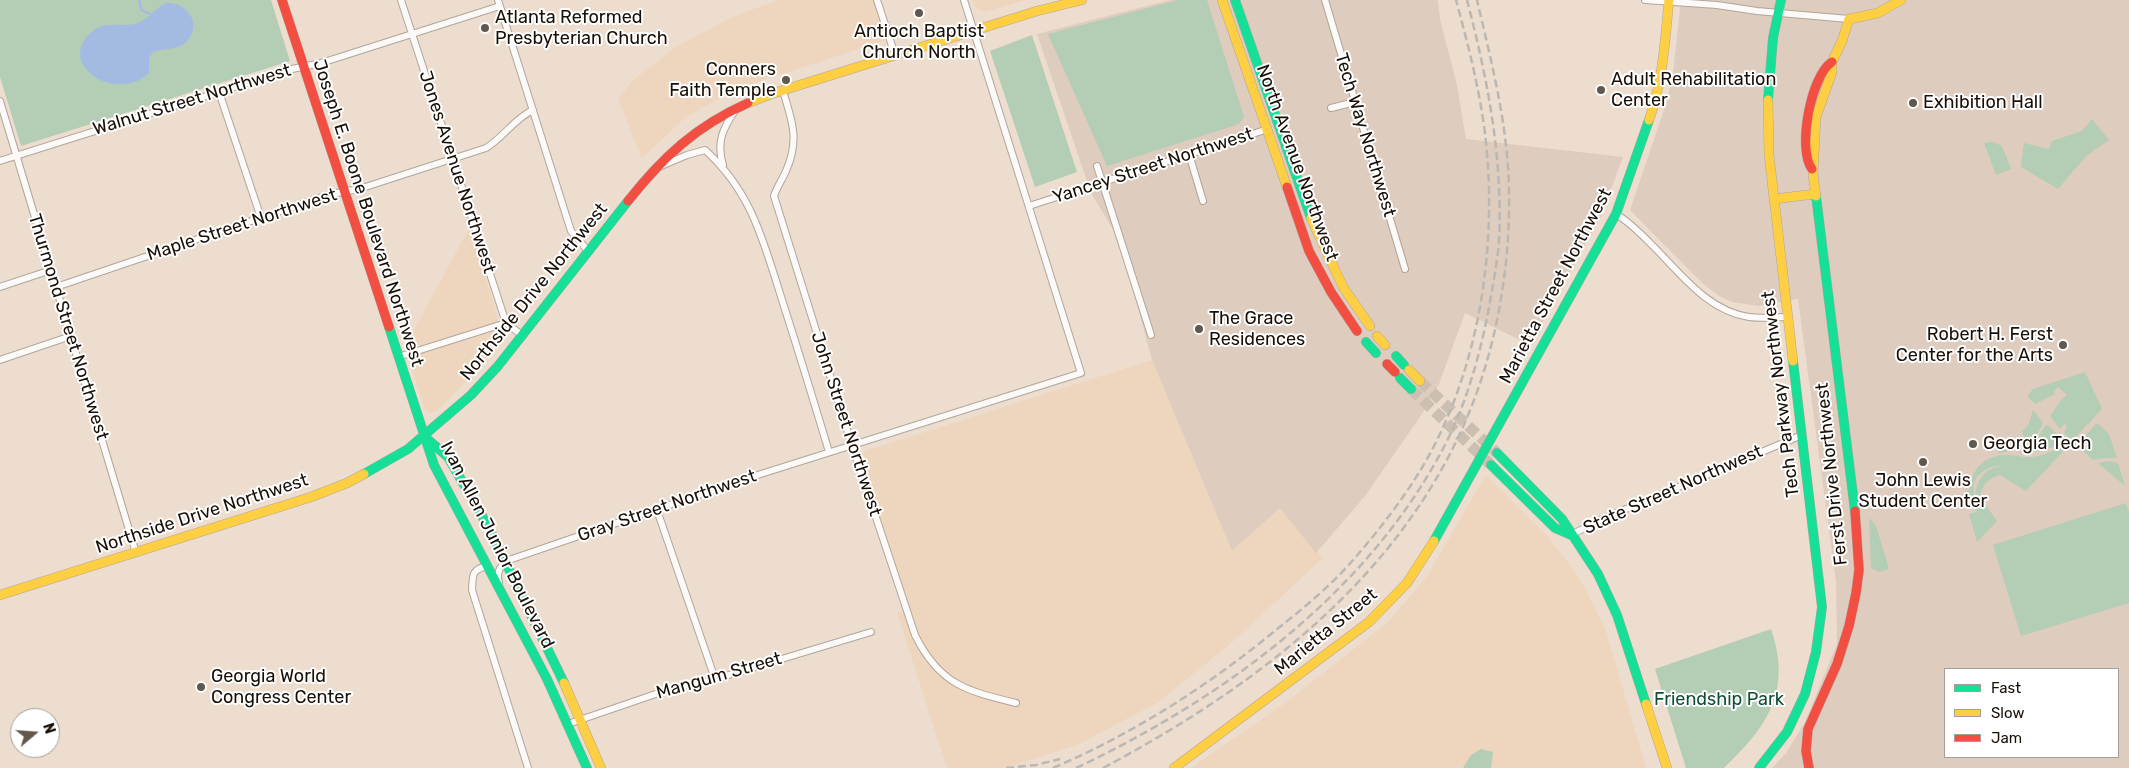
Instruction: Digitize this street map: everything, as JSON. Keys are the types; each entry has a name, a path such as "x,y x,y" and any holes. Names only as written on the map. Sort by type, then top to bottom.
{"main road":[{"name":"Joseph E. Boone Boulevard Northwest","path":"282,0 424,436"},
{"name":"Northside Drive Northwest","path":"0,595 311,498 347,483 408,449 482,384 645,180 669,154 706,125 737,108 783,91 974,30 1082,0"},
{"name":"North Avenue Northwest","path":"1236,0 1277,126 1326,255 1344,289 1370,326"},
{"path":"1245,0 1246,34"},
{"name":"Tech Parkway Northwest","path":"1759,768 1773,753 1798,713 1807,694 1820,640 1822,598 1768,155 1767,108 1769,78 1781,0"},
{"path":"1848,19 1878,13 1902,0"},
{"name":"Marietta Street Northwest","path":"1477,464 1616,214 1656,100 1662,68 1669,1"},
{"name":"North Avenue Northwest","path":"1222,2 1309,251 1331,292 1357,331"},
{"name":"Ferst Drive Northwest","path":"1810,768 1806,751 1808,728 1837,664 1849,626 1859,570 1856,526 1812,169 1816,117 1832,72 1832,62 1842,41 1848,19"},
{"path":"1774,199 1815,194"},
{"path":"1378,336 1385,345"},
{"path":"1366,342 1376,353"},
{"path":"1396,356 1420,381"},
{"path":"1387,364 1411,389"},
{"name":"Ivan Allen Junior Boulevard","path":"424,436 448,456 506,561 601,768"},
{"name":"Ivan Allen Junior Boulevard","path":"424,436 434,464 526,637 587,768"},
{"path":"1497,453 1562,519 1598,574 1617,615 1666,768"},
{"name":"Marietta Street","path":"1174,768 1353,635 1384,608 1407,583 1426,556 1477,464"},
{"path":"1491,465 1555,528 1571,535"}],"street":[{"name":"Jones Avenue Northwest","path":"401,0 506,323"},
{"path":"877,0 895,55"},
{"path":"964,0 1029,206"},
{"name":"Tech Way Northwest","path":"1325,0 1405,270"},
{"path":"1645,0 1717,5 1848,19"},
{"name":"Walnut Street Northwest","path":"0,160 304,66 321,63 412,34 499,3"},
{"path":"499,3 571,231 588,251"},
{"name":"John Street Northwest","path":"783,91 795,134 786,171 774,196 852,446 915,635 924,653 936,668 964,687 978,693 1016,703"},
{"path":"219,92 261,218"},
{"name":"Thurmond Street Northwest","path":"0,101 136,553"},
{"path":"1331,108 1355,102"},
{"path":"723,166 719,145 721,135 737,108"},
{"name":"Maple Street Northwest","path":"56,287 331,194 360,189 486,148 497,141 526,113 533,110"},
{"name":"Yancey Street Northwest","path":"1029,206 1277,126"},
{"path":"657,168 687,155 705,150 723,166 756,218 829,452"},
{"path":"1189,154 1203,201"},
{"path":"1097,166 1151,335"},
{"name":"Gray Street Northwest","path":"506,561 829,452 1081,373 1029,206"},
{"path":"1616,214 1630,224 1711,302 1747,317 1788,317"},
{"path":"0,287 51,270"},
{"path":"398,357 506,323 522,336"},
{"path":"0,360 70,336"},
{"name":"State Street Northwest","path":"1571,535 1600,520 1802,435"},
{"path":"657,510 715,679"},
{"path":"502,595 497,576 500,567 506,561"},
{"path":"487,566 478,569 473,575 472,590 528,768"},
{"name":"Mangum Street","path":"568,724 682,685 699,684 870,632"}],"shaded area":[{"path":"779,0 874,0 886,40 733,90 686,117 642,158 618,99 632,81 676,47 734,16"},
{"path":"973,0 1025,0 985,12 976,8"},
{"path":"1170,0 1438,0 1440,19 1457,85 1466,139 1623,157 1601,216 1530,345 1465,313 1439,384 1422,414 1365,496 1316,553 1280,508 1232,551 1152,360 1120,241 1091,193 1037,34"},
{"name":"Georgia Tech","path":"1681,0 2129,0 2129,768 1772,768 1786,753 1805,722 1837,644 1836,582 1798,299 1758,306 1732,302 1719,296 1702,283 1630,210 1667,101 1673,73"},
{"path":"470,227 503,335 476,371 439,409 432,413 425,410 405,346"},
{"path":"1152,360 1232,551 1280,508 1323,558 1230,644 1157,703 1077,745 1004,768 947,768 897,613 910,608 859,453"},
{"path":"1486,475 1547,536 1573,569 1586,590 1606,631 1646,768 1191,768 1285,703 1388,622 1427,576"}],"green space":[{"path":"0,0 271,0 290,61 21,146 0,77"},
{"path":"1178,0 1207,0 1244,117 1239,124 1107,166 1048,34"},
{"path":"1032,35 1077,172 1035,187 990,51"},
{"path":"2092,119 2109,140 2086,156 2058,189 2021,167 2024,143 2049,149 2052,141 2082,131"},
{"path":"1993,142 2002,146 2011,169 1996,175 1984,143"},
{"path":"2085,372 2102,409 2072,441 2064,433 2067,426 2064,424 2060,429 2050,416 2061,400 2067,395 2058,387 2054,391 2055,394 2035,404 2027,396 2033,389"},
{"path":"2033,410 2043,423 2036,436 2020,447 1999,453 1997,450 2025,441 2022,431 2028,426"},
{"path":"2097,423 2109,434 2117,458 2093,460 2077,445"},
{"path":"2046,425 2064,441 2044,451 2019,453 2036,440"},
{"path":"2067,443 2069,445 2026,491 2000,475 1986,483 1980,497 1997,521 1977,542 1969,514 1976,512 1974,505 1977,500 1975,497 1978,485 1986,472 2002,466 1994,466 1985,470 1977,477 1974,497 1967,501 1964,492 1970,490 1968,483 1971,482 1979,466 1995,456 2028,457 2041,455"},
{"path":"2109,461 2118,463 2125,486 2098,463"},
{"path":"2126,503 2129,512 2129,603 2021,636 1993,545"},
{"path":"1869,518 1876,526 1889,569 1879,572 1871,568"},
{"name":"Friendship Park","path":"1771,629 1777,651 1779,671 1777,689 1772,706 1764,722 1740,753 1724,768 1686,768 1655,669"},
{"path":"1481,749 1493,752 1491,768 1463,768 1471,755"}],"water":[{"path":"166,3 180,6 186,10 193,21 192,34 184,44 153,52 149,58 149,73 135,82 121,84 106,82 94,76 84,67 80,56 83,43 93,31 103,26 139,23"}],"waterway":[{"path":"139,0 142,10 150,14"}],"tunnel":[{"path":"1420,381 1497,453"},
{"path":"1411,389 1491,465"}],"railway":[{"path":"1053,768 1139,725 1194,691 1246,654 1304,608 1345,569 1366,545 1399,502 1429,456 1453,404 1466,367 1476,329 1483,290 1487,250 1489,211 1485,133 1473,66 1456,0"},
{"path":"1076,768 1131,740 1185,709 1237,674 1287,636 1333,594 1376,548 1413,498 1445,445 1453,429 1476,364 1488,313 1499,242 1499,180 1496,150 1487,90 1467,0"},
{"path":"1103,768 1173,728 1240,684 1302,636 1358,582 1408,522 1449,456 1480,384 1500,304 1508,236 1509,184 1506,146 1496,83 1477,0"},
{"path":"1006,768 1036,765 1060,759"}],"traffic: fast":[{"path":"1235,0 1311,218"},
{"path":"1768,100 1773,38 1781,0"},
{"path":"1434,541 1616,214 1649,120"},
{"path":"1816,196 1855,511"},
{"path":"364,474 408,449 471,395 498,366 628,201"},
{"path":"389,327 434,465 547,679 587,768"},
{"path":"1366,342 1376,353"},
{"path":"1396,356 1404,365"},
{"path":"1759,768 1787,732 1805,694 1816,652 1822,607 1793,361"},
{"path":"1400,378 1411,389"},
{"path":"425,437 448,457 489,528 564,683"},
{"path":"1497,453 1562,519 1598,574 1617,615 1646,704"},
{"path":"1491,465 1555,528 1571,535"}],"traffic: slow":[{"path":"748,103 771,94 1037,11 1082,0"},
{"path":"1222,0 1287,187"},
{"path":"1649,120 1660,75 1669,0"},
{"path":"1816,196 1813,174 1816,117 1832,72 1832,62 1842,41 1849,19 1878,13 1901,0"},
{"path":"1768,100 1769,155 1793,361"},
{"path":"1774,199 1815,194"},
{"path":"1311,218 1343,287 1370,326"},
{"path":"1377,336 1385,345"},
{"path":"1409,370 1420,381"},
{"path":"0,595 311,497 364,474"},
{"path":"1174,768 1369,622 1407,583 1434,541"},
{"path":"564,683 601,768"},
{"path":"1646,704 1667,768"}],"traffic: jam":[{"path":"282,0 389,327"},
{"path":"1812,169 1806,146 1808,113 1818,81 1824,70 1832,62"},
{"path":"628,201 654,170 682,144 712,122 748,103"},
{"path":"1287,187 1309,251 1331,292 1357,331"},
{"path":"1387,364 1395,372"},
{"path":"1809,768 1806,751 1808,729 1837,664 1849,626 1856,593 1859,570 1855,511"}],"place":[{"name":"Antioch Baptist Church North","path":"919,13"},
{"name":"Atlanta Reformed Presbyterian Church","path":"485,28"},
{"name":"Conners Faith Temple","path":"786,80"},
{"name":"Adult Rehabilitation Center","path":"1601,90"},
{"name":"Exhibition Hall","path":"1913,103"},
{"name":"The Grace Residences","path":"1199,329"},
{"name":"Robert H. Ferst Center for the Arts","path":"2063,345"},
{"name":"Georgia Tech","path":"1973,444"},
{"name":"John Lewis Student Center","path":"1923,462"},
{"name":"Georgia World Congress Center","path":"201,687"}]}
